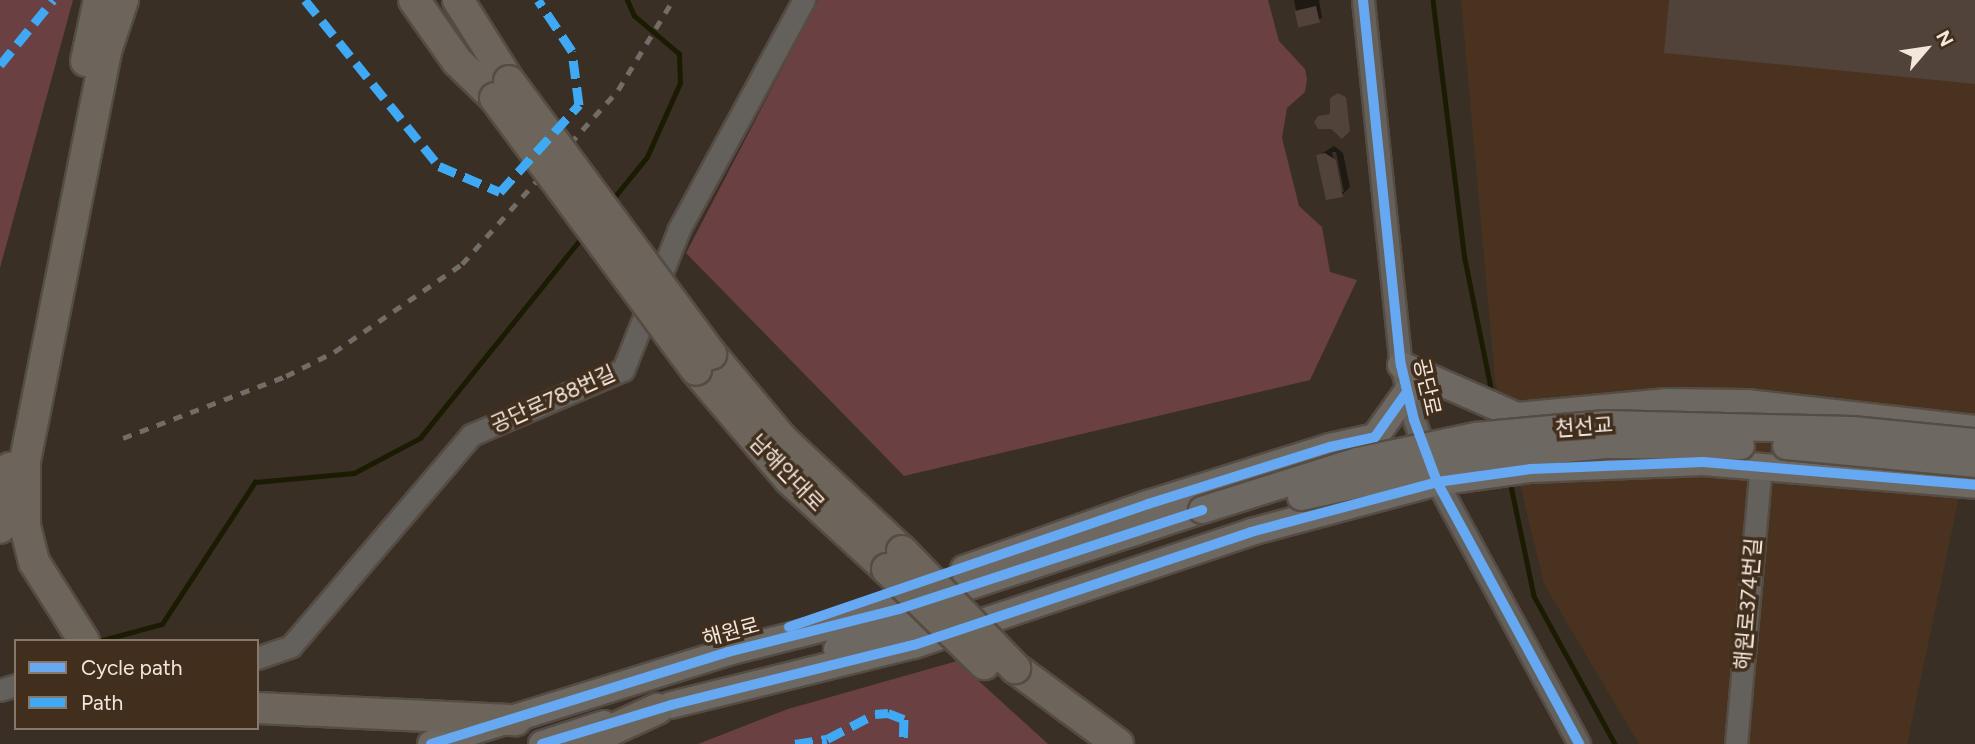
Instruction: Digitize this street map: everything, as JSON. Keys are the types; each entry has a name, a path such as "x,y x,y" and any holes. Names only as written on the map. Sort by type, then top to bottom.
{"highway":[{"path":"74,198 73,141 99,0"},
{"path":"74,198 89,78 112,0"},
{"path":"83,639 41,578 25,526 25,461 74,198 107,48 123,0"},
{"path":"0,528 23,395 74,198 122,49 143,0"},
{"path":"414,0 457,61 502,89"},
{"path":"434,0 502,89"},
{"path":"458,0 502,89"},
{"name":"남해안대로","path":"502,89 780,469 895,560 1009,675"},
{"path":"1009,675 1084,744"},
{"path":"1009,675 1118,744"},
{"path":"581,744 664,707"},
{"path":"259,708 516,720"}],"main road":[{"path":"1412,368 1508,409 1517,416 1664,402 1747,403 1975,429"},
{"path":"729,652 829,612 1340,444 1375,438 1407,392"},
{"name":"천선교","path":"1206,517 1357,461 1475,436 1605,424 1852,430 1975,442"},
{"path":"1340,444 1368,449 1379,474 1371,488 1342,505"},
{"name":"천선교","path":"1206,517 1417,469 1607,445 1813,447 1975,464"},
{"path":"664,707 914,645 1342,505 1448,480 1622,463 1760,464 1975,485"},
{"path":"542,744 664,707 1206,517"},
{"name":"해원로","path":"431,744 516,720 729,652 899,609 1206,517"}],"street":[{"name":"공단로788번길","path":"259,657 291,646 471,435 623,370 679,229 804,0"},
{"name":"공단로","path":"1363,0 1412,368 1407,392 1579,744"},
{"name":"해원로374번길","path":"1736,744 1760,464"}],"shaded area":[{"path":"0,0 73,0 0,268"},
{"path":"818,0 1268,0 1279,41 1305,69 1307,79 1305,92 1287,108 1282,138 1299,206 1322,227 1330,272 1357,280 1310,380 904,476 686,253"},
{"path":"1461,0 1975,0 1975,421 1907,744 1639,744 1544,584 1495,380"},
{"path":"957,661 1048,744 698,744 788,709"}],"building":[{"path":"1669,0 1975,0 1975,84 1664,53"},
{"path":"1316,6 1320,23 1298,28 1295,11"},
{"path":"1338,93 1346,97 1350,131 1342,139 1331,129 1318,129 1314,122 1318,116 1330,114 1330,98"},
{"path":"1325,153 1336,160 1343,197 1326,200 1316,155"}],"waterway":[{"path":"612,200 647,157 680,83 679,54 634,16 627,0"},
{"path":"1433,0 1465,259 1492,393"},
{"path":"106,639 162,624 255,482 354,473 420,438 582,237"},
{"path":"1510,481 1534,596 1615,744"}],"railway":[{"path":"123,438 286,376 334,352 462,264 618,90 673,0"}],"marked path":[{"path":"0,65 53,0"},
{"path":"305,0 439,166 500,192 579,105 572,51 538,0"},
{"path":"795,744 827,739 875,714 888,713 904,719 903,744"}],"cycle path":[{"path":"1363,0 1401,365 1414,420 1437,482 1579,744"},
{"path":"789,627 1148,504 1330,447 1375,437 1407,392"},
{"path":"542,744 671,705 914,645 1251,532 1437,482 1531,469 1703,462 1975,485"},
{"path":"431,744 728,652 899,609 1202,510"}]}
